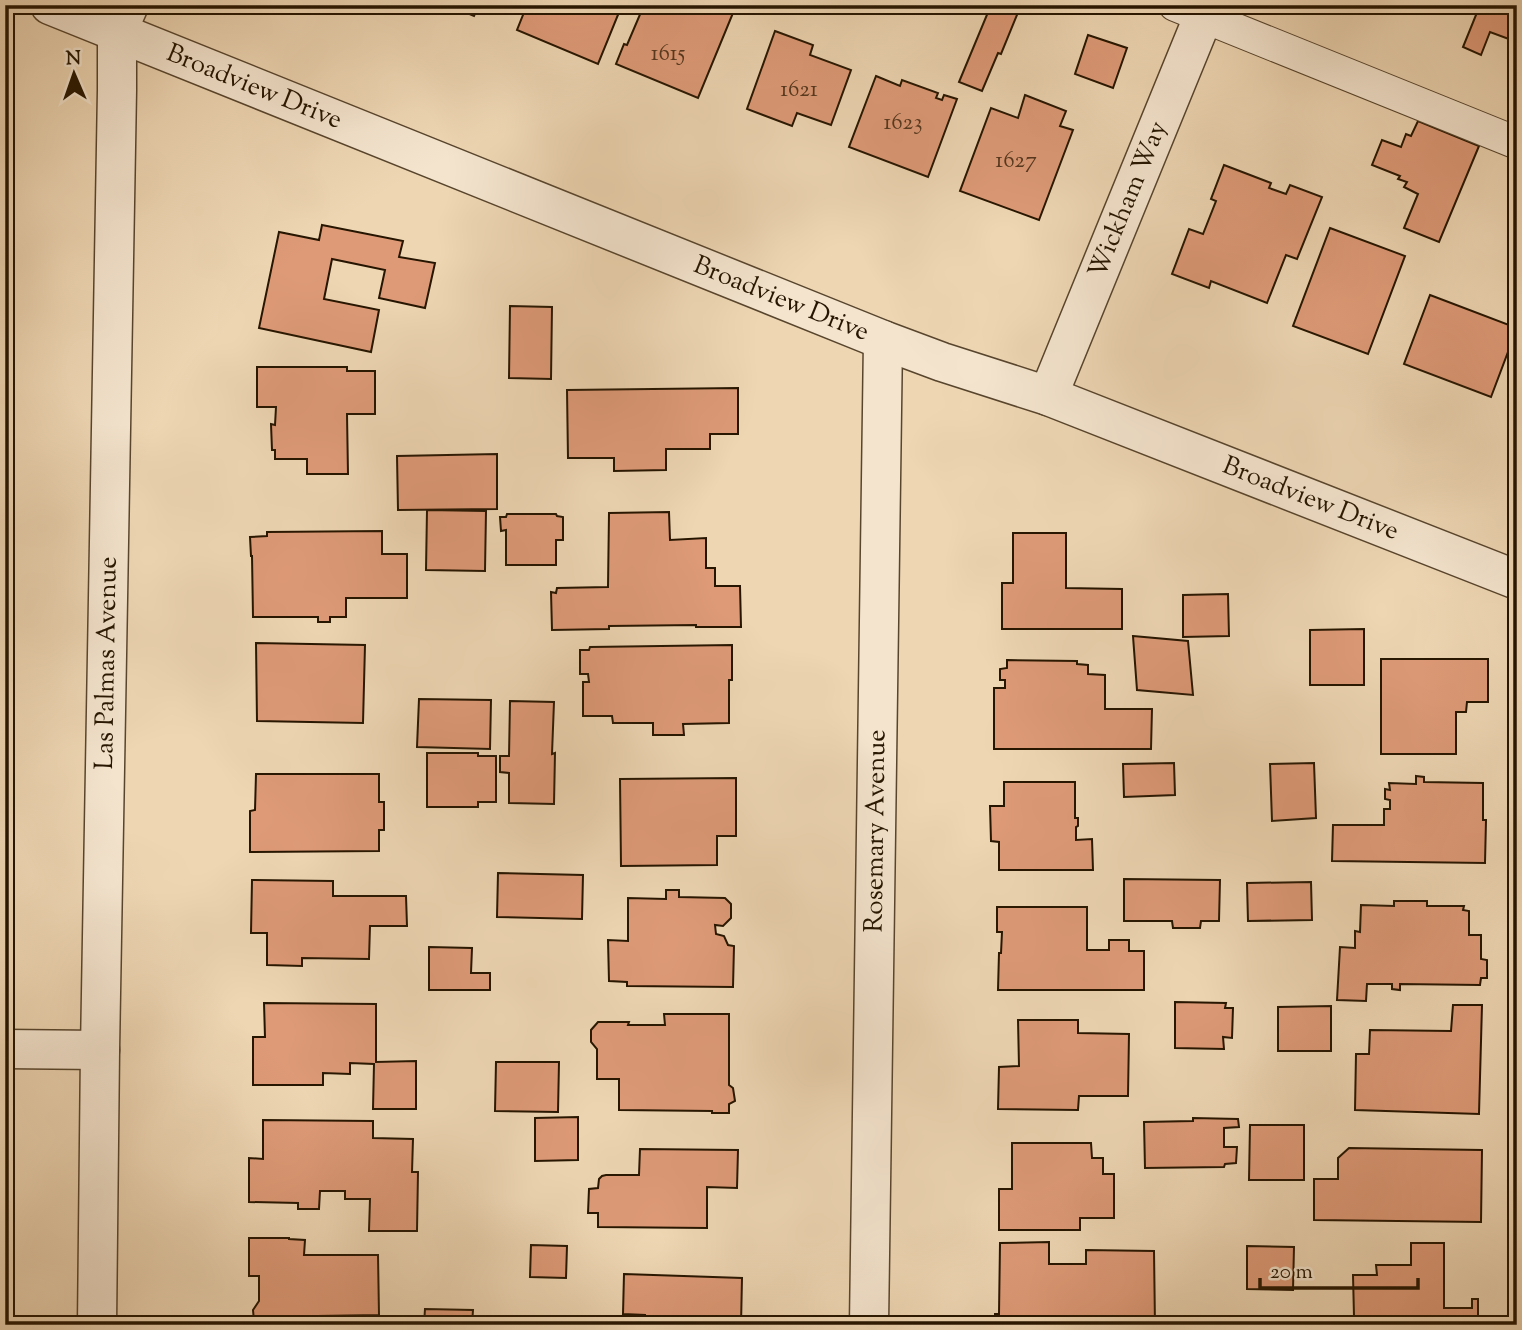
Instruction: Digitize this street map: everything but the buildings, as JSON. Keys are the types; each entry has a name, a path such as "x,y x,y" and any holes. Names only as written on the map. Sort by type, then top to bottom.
{"street":[{"name":"Broadview Drive","path":"50,5 123,19 883,340 1048,397 1517,580"},
{"name":"Wickham Way","path":"1048,397 1196,9"},
{"name":"Las Palmas Avenue","path":"97,1325 117,90 123,19"},
{"name":"Rosemary Avenue","path":"869,1325 883,340"},
{"path":"5,1049 100,1050"}],"lane":[{"path":"1196,9 1517,143"}]}
